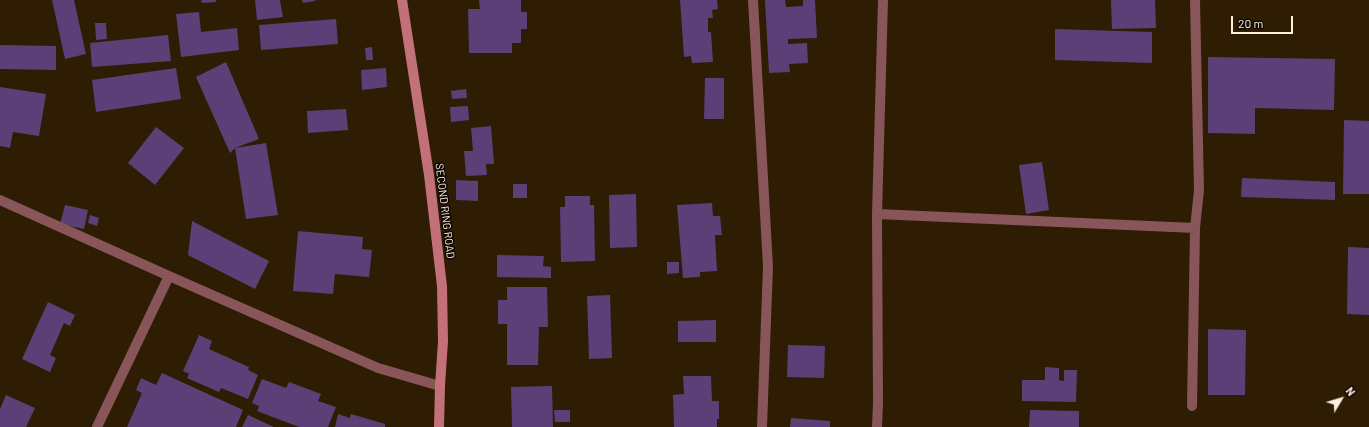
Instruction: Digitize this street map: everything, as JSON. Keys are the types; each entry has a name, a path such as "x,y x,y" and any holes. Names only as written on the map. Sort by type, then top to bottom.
{"street":[{"name":"SECOND RING ROAD","path":"402,0 429,175 442,286 443,341 439,427"},
{"path":"753,0 768,267 762,427"},
{"path":"877,427 877,214 883,0"},
{"path":"1192,406 1195,228 1199,190 1195,0"},
{"path":"0,200 378,368 440,386"},
{"path":"877,214 1195,228"},
{"path":"98,427 169,276"}],"building":[{"path":"52,0 74,0 86,54 65,59"},
{"path":"201,0 216,0 216,2 202,3"},
{"path":"255,0 280,0 283,17 257,20"},
{"path":"302,0 315,0 315,1 303,3"},
{"path":"479,0 521,0 521,12 527,12 527,29 521,29 521,43 512,43 512,53 469,53 468,9 480,9"},
{"path":"680,0 717,0 718,9 712,10 713,18 708,18 708,32 711,32 713,62 692,63 691,56 684,57"},
{"path":"765,0 785,0 786,7 803,6 803,0 815,0 817,38 788,39 788,44 807,43 808,63 789,64 790,72 769,73"},
{"path":"1111,0 1155,0 1156,28 1112,29"},
{"path":"199,12 201,32 237,28 239,50 181,57 176,14"},
{"path":"336,19 338,44 261,50 259,25"},
{"path":"95,23 106,23 107,39 96,40"},
{"path":"1055,29 1152,32 1152,63 1055,60"},
{"path":"168,35 171,61 92,67 90,43"},
{"path":"0,45 56,46 56,70 0,69"},
{"path":"372,47 373,60 366,60 365,48"},
{"path":"1208,57 1335,59 1334,110 1255,108 1255,134 1208,133"},
{"path":"226,62 259,139 235,148 230,153 196,77"},
{"path":"176,68 181,99 96,112 92,80"},
{"path":"386,68 387,87 362,90 361,70"},
{"path":"705,78 724,78 724,119 704,119"},
{"path":"0,87 46,94 39,136 13,132 10,148 0,146"},
{"path":"466,89 467,98 452,99 451,91"},
{"path":"468,106 469,120 451,122 450,107"},
{"path":"346,109 348,130 308,133 307,111"},
{"path":"1344,120 1369,121 1369,194 1343,194"},
{"path":"491,126 494,164 486,164 487,175 466,176 464,151 473,151 471,128"},
{"path":"156,127 184,148 155,185 128,163"},
{"path":"266,143 278,215 246,219 235,148"},
{"path":"1042,162 1049,210 1026,214 1019,165"},
{"path":"1242,178 1335,182 1335,200 1241,197"},
{"path":"456,180 478,181 478,201 456,200"},
{"path":"513,184 527,184 527,198 513,198"},
{"path":"636,194 637,247 610,248 609,195"},
{"path":"565,196 590,196 590,205 594,205 595,261 561,262 560,207 565,207"},
{"path":"712,203 713,216 720,216 722,235 715,235 717,271 700,272 700,277 683,278 677,205"},
{"path":"65,205 88,210 84,229 60,224"},
{"path":"90,215 99,218 97,226 88,223"},
{"path":"192,221 269,261 255,289 188,255"},
{"path":"298,231 363,237 362,249 372,250 369,277 335,274 333,294 293,291"},
{"path":"1348,247 1369,248 1369,315 1347,314"},
{"path":"497,255 544,256 543,266 551,267 551,278 497,277"},
{"path":"667,262 679,262 679,273 667,274"},
{"path":"507,287 547,287 548,327 539,327 538,365 507,365 507,324 498,324 498,300 507,300"},
{"path":"610,295 612,358 589,359 587,296"},
{"path":"48,302 75,315 70,326 64,323 50,355 56,358 50,372 22,359"},
{"path":"716,320 716,342 678,342 678,321"},
{"path":"1208,329 1246,330 1245,395 1208,395"},
{"path":"199,335 212,341 209,349 249,367 248,370 258,375 248,399 221,388 219,392 187,378 189,374 183,371"},
{"path":"788,345 825,346 824,378 787,377"},
{"path":"1045,367 1059,368 1059,380 1064,381 1064,370 1077,370 1076,402 1022,401 1022,380 1045,380"},
{"path":"162,373 243,410 236,427 127,427 142,393 136,390 141,378 156,385"},
{"path":"683,376 711,376 712,401 719,401 719,419 717,419 717,427 674,427 673,395 684,394"},
{"path":"262,379 286,388 289,382 321,394 318,401 336,407 328,427 299,427 257,411 259,406 252,403"},
{"path":"552,386 553,427 512,427 511,387"},
{"path":"6,395 35,408 26,427 0,427 0,409"},
{"path":"554,410 570,410 570,422 555,422"},
{"path":"1030,410 1079,411 1079,427 1029,427"},
{"path":"338,414 350,418 351,414 385,424 385,427 335,427"},
{"path":"248,415 274,427 242,427"},
{"path":"791,418 830,421 830,427 790,427"}]}
